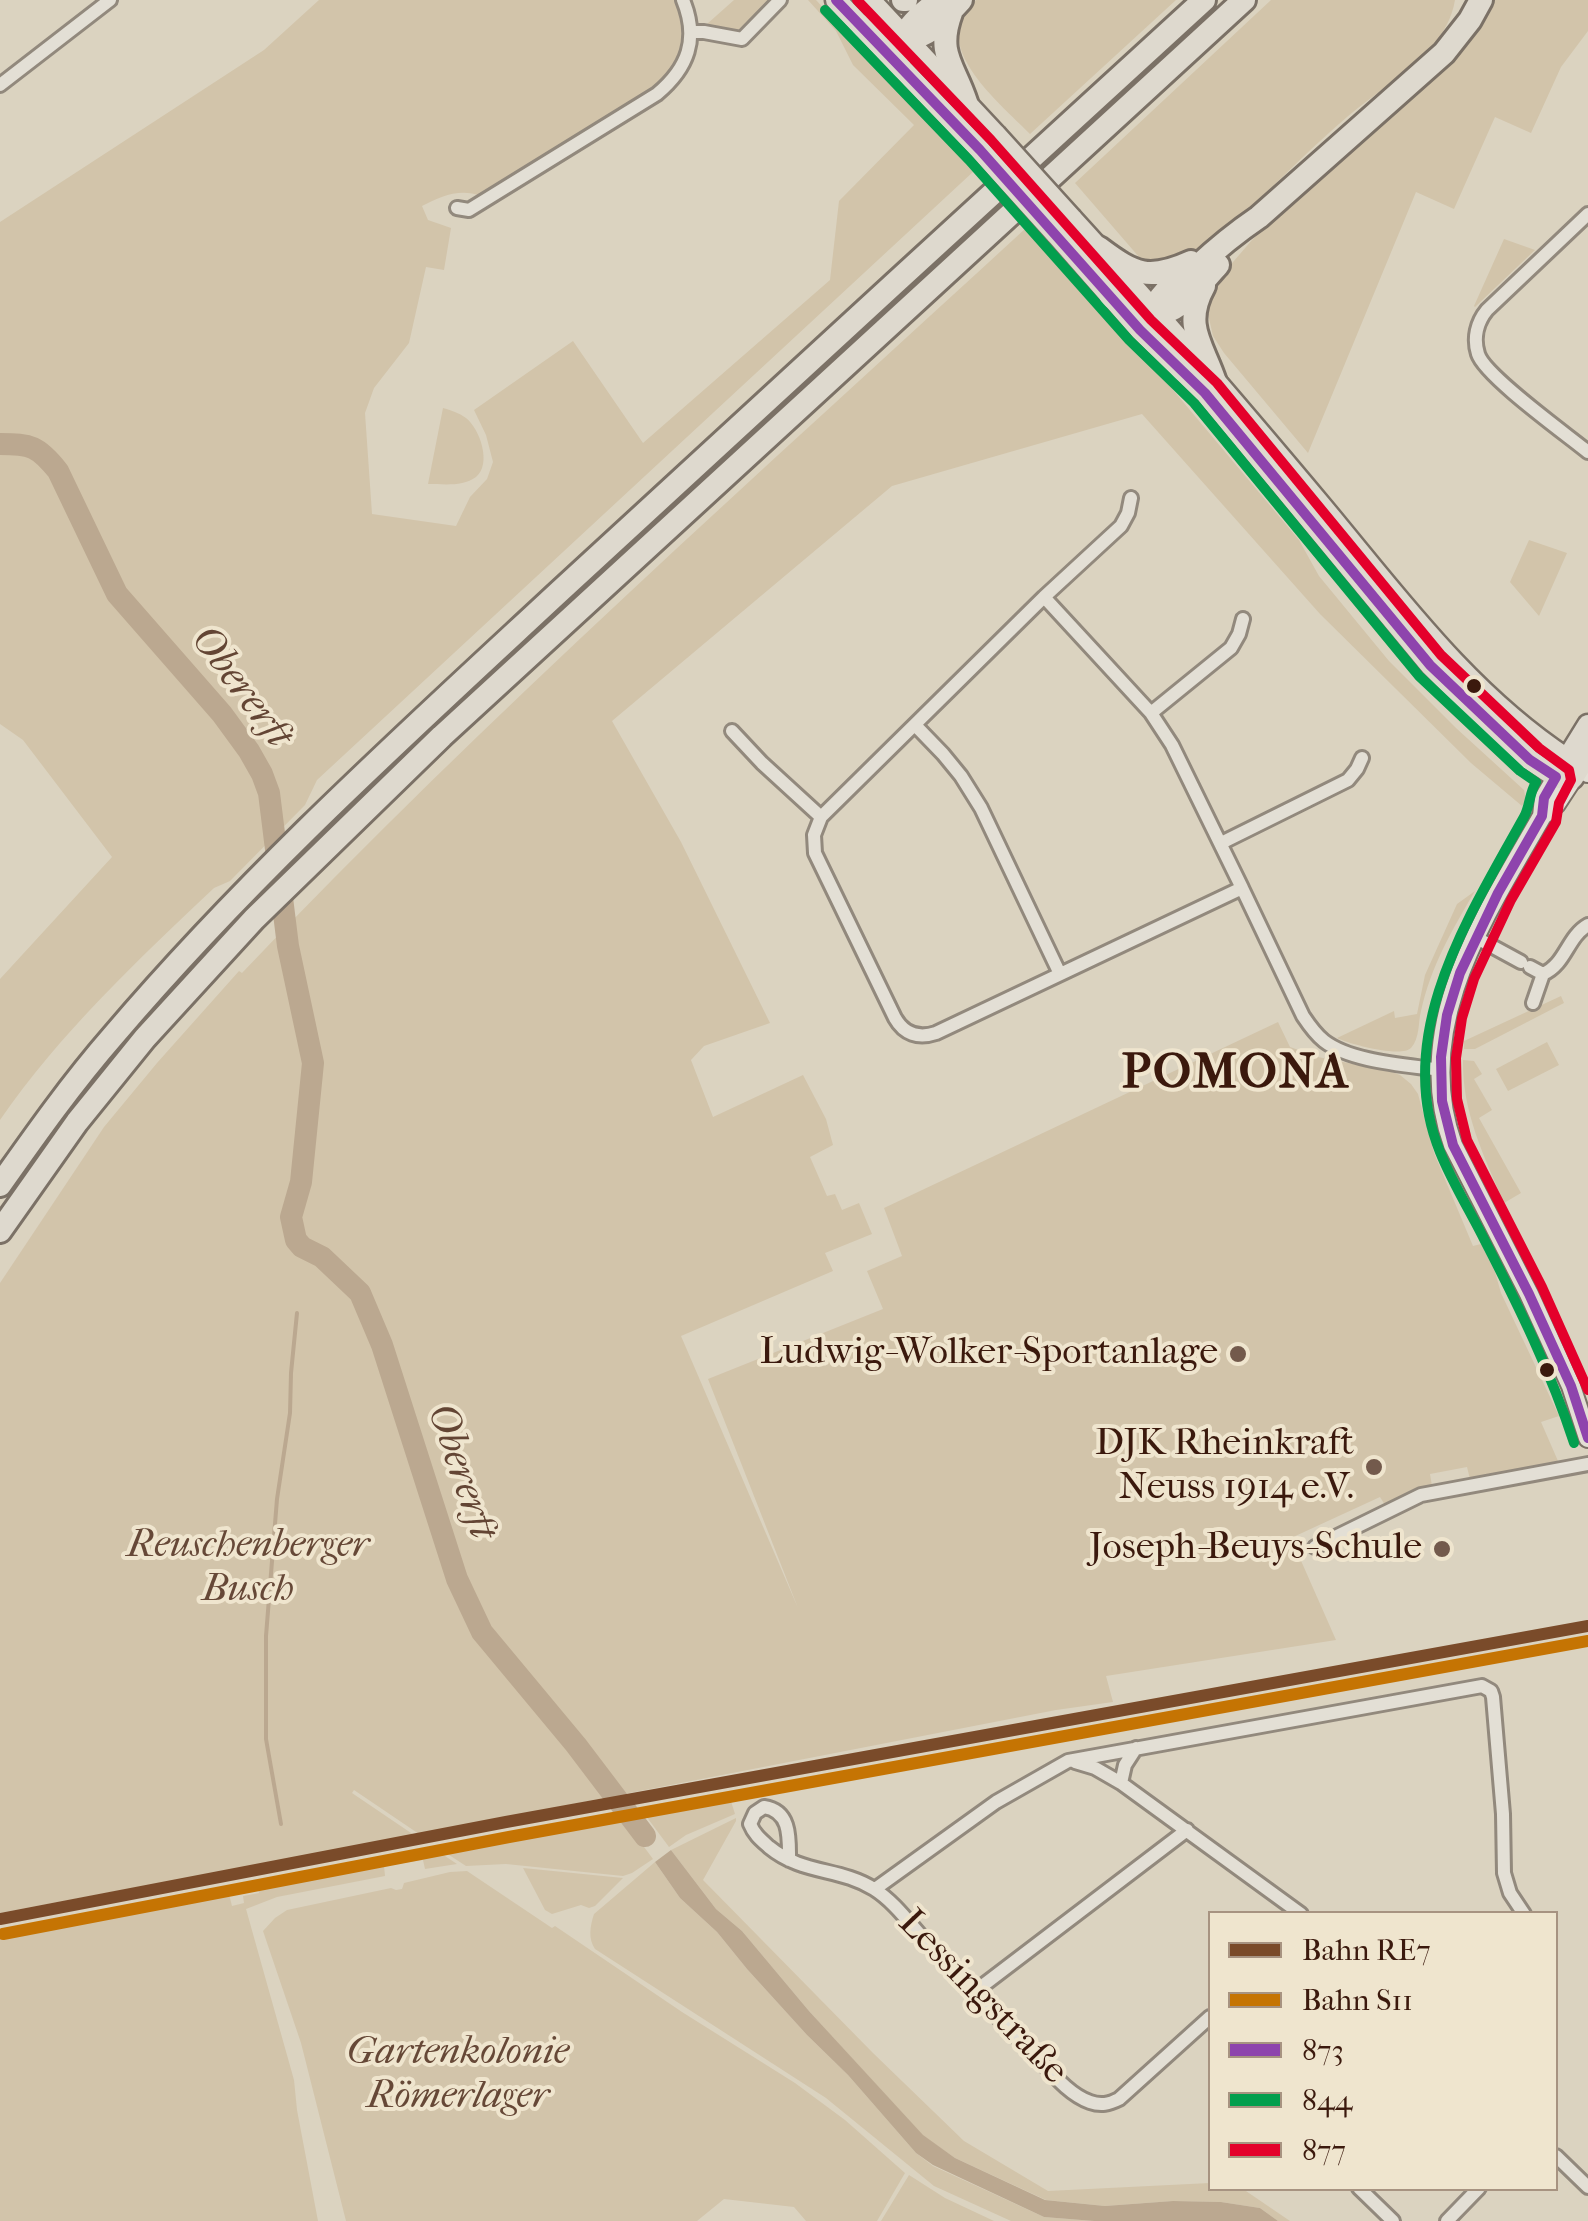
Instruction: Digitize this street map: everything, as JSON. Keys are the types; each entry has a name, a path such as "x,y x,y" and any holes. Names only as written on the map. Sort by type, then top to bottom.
{"highway":[{"path":"0,1185 112,1037 283,852 589,564 1204,0"},
{"path":"0,1231 77,1122 134,1052 296,877 442,736 1244,0"},
{"path":"1428,65 1456,24 1463,0"},
{"path":"1110,297 1148,314 1167,312 1177,306 1209,265 1458,37 1481,0"},
{"path":"862,26 920,38 951,3"},
{"path":"951,3 945,53 966,102"},
{"path":"899,67 903,37"},
{"path":"1099,248 1126,268 1150,273 1209,265"},
{"path":"1209,265 1193,318 1196,336 1215,382"},
{"path":"1157,313 1158,333 1182,370"}],"main road":[{"path":"836,0 899,67 988,143 1034,176 1157,313 1472,683 1575,768"},
{"path":"870,0 966,102 1015,189 1110,297 1204,393 1430,665 1524,754 1575,768"},
{"path":"1588,725 1575,768 1544,798 1542,816 1475,938 1448,1004 1440,1070 1442,1105 1453,1145 1553,1347 1588,1438"}],"street":[{"path":"0,85 110,0"},
{"path":"457,208 469,210 657,94 678,75 692,32 683,0"},
{"path":"692,32 742,40 780,0"},
{"path":"1588,214 1487,310 1480,318 1476,341 1478,356 1494,376 1588,452"},
{"path":"1132,498 1121,526 821,817 814,835 815,853 895,1018 902,1029 920,1036 936,1034 1242,888"},
{"path":"1044,597 1151,713 1172,745 1303,1016 1323,1040 1359,1055 1440,1070"},
{"path":"1151,713 1232,648 1242,619"},
{"path":"914,725 962,776 981,808 1060,974"},
{"path":"732,731 821,817"},
{"path":"1220,843 1348,780 1362,758"},
{"path":"1533,1003 1543,974 1558,965 1577,931 1588,925"},
{"path":"1475,938 1543,974"},
{"path":"1315,1546 1421,1495 1588,1464"},
{"path":"875,1889 996,1802 1068,1761 1487,1687 1492,1697 1498,1759 1504,1872 1510,1893 1522,1911"},
{"path":"1120,1783 1136,1748"},
{"path":"1068,1761 1095,1768 1120,1783 1296,1911"},
{"path":"973,1993 1187,1830"},
{"name":"Lessingstraße","path":"789,1860 806,1868 841,1874 875,1889 889,1900 973,1993 1066,2086 1087,2101 1114,2102 1129,2092 1208,2019"},
{"path":"1558,2158 1588,2187"},
{"path":"1361,2191 1393,2221"},
{"path":"1447,2221 1475,2191"}],"green space":[{"path":"319,0 678,0 685,26 680,57 658,87 481,196 451,194 422,206 428,220 451,228 444,270 426,267 409,343 374,388 365,413 372,514 456,526 470,497 487,479 493,462 474,410 573,341 643,443 830,280 839,201 914,125 853,65 836,31 808,0 816,0 974,171 317,780 305,805 230,881 214,888 101,999 48,1057 0,1120 0,979 112,857 23,740 0,724 0,222 264,50"},
{"path":"734,0 771,0 739,35 707,24"},
{"path":"976,0 1176,0 1030,134 980,83 962,51 958,35 961,20"},
{"path":"1271,0 1455,0 1443,31 1421,58 1335,128 1219,236 1184,259 1161,263 1144,260 1075,183"},
{"path":"1492,0 1588,0 1588,31 1561,67 1531,133 1495,117 1454,209 1416,192 1308,453 1213,336 1208,314 1210,298 1221,276 1252,240 1456,51"},
{"name":"Reuschenberger Busch","path":"1026,228 1163,378 1299,540 1319,576 1389,661 1524,790 1526,800 1522,806 1471,763 1320,614 1142,414 892,486 612,721 681,842 770,1023 704,1046 691,1060 713,1117 803,1075 826,1119 833,1145 810,1157 827,1196 835,1194 842,1210 859,1203 872,1234 825,1253 833,1271 681,1336 798,1608 708,1379 883,1309 867,1271 902,1256 884,1208 1278,1022 1290,1047 1400,1075 1418,1094 1434,1153 1473,1246 1481,1244 1559,1416 1541,1422 1558,1461 1470,1479 1467,1467 1430,1474 1432,1486 1385,1505 1380,1497 1291,1538 1336,1640 1106,1676 1113,1702 419,1834 354,1790 352,1793 414,1835 0,1913 0,1283 104,1127 239,971 242,973 529,687"},
{"path":"1504,239 1535,250 1475,307 1474,306"},
{"path":"443,408 466,418 476,430 483,464 476,477 465,482 428,484"},
{"path":"1529,540 1567,553 1539,616 1510,582"},
{"path":"1475,891 1436,964 1411,1048 1386,1051 1337,1038 1394,1011 1395,1018 1417,1014 1425,975 1457,904"},
{"path":"1561,996 1564,1003 1475,1049 1464,1049 1464,1041"},
{"path":"1547,1042 1559,1065 1508,1091 1496,1069"},
{"path":"1463,1060 1474,1061 1482,1074 1474,1079 1492,1110 1479,1118 1521,1193 1504,1203 1470,1116"},
{"path":"730,1798 735,1814 686,1835 669,1847 643,1812"},
{"path":"621,1816 653,1859 623,1876 506,1864 466,1866 443,1851"},
{"path":"736,1818 703,1880 964,2141 1048,2191 1208,2183 1208,2191 1246,2191 1290,2221 1278,2221 1260,2208 1221,2202 1105,2206 1046,2200 955,2158 923,2136 742,1931 716,1909 671,1850"},
{"path":"439,1852 457,1864 425,1869 423,1860 384,1866 385,1876 277,1897 246,1909 294,2080 318,2221 0,2221 0,1932 228,1890 232,1906 244,1903 243,1896 259,1893 257,1883"},
{"path":"655,1862 680,1898 717,1932 916,2153 933,2166 1044,2217 1094,2221 1011,2221 934,2186 826,2098 595,1949 590,1932 594,1914"},
{"path":"523,1868 623,1878 595,1906 581,1905 552,1914 545,1910"},
{"name":"Gartenkolonie Römerlager","path":"467,1871 795,2083 845,2120 905,2173 877,2221 806,2221 794,2207 724,2199 697,2221 346,2221 301,2043 263,1931 287,1910 402,1889 404,1883"},
{"path":"909,2175 945,2198 994,2221 881,2221"}],"shaded area":[{"path":"671,1850 716,1909 742,1931 923,2135 955,2158 1045,2200 1105,2206 1221,2202 1260,2208 1278,2221 1094,2221 1044,2217 933,2165 916,2153 717,1932 680,1898 655,1862"}],"waterway":[{"name":"Obererft","path":"0,444 33,448 58,471 117,594 222,714 262,774 269,793 288,946 313,1063 301,1182 291,1217 296,1240 322,1257 360,1293 382,1345 457,1579 482,1632 645,1836"},
{"path":"281,1824 266,1739 266,1636 297,1313"}],"rail line":[{"name":"RE7","path":"0,1919 506,1822 1588,1626"},
{"name":"S11","path":"3,1934 509,1837 1588,1641"}],"transit line":[{"name":"873","path":"836,0 980,150 1140,330 1205,393 1430,665 1530,760 1556,777"},
{"name":"877","path":"857,0 991,140 1151,320 1217,383 1441,655 1539,748 1569,770 1571,780 1559,803 1556,822 1511,900 1474,979 1462,1018 1456,1058 1457,1099 1467,1140 1542,1287 1588,1390"},
{"name":"844","path":"825,10 969,160 1129,340 1194,403 1419,676 1536,782 1524,817 1481,895 1443,978 1425,1064 1428,1108 1440,1152 1534,1340 1574,1443"},
{"name":"873","path":"1556,777 1544,798 1542,816 1498,893 1460,973 1447,1015 1441,1057 1442,1101 1453,1145 1529,1294 1571,1386 1588,1438"}],"place":[{"name":"Ludwig-Wolker-Sportanlage","path":"1238,1354"},
{"name":"DJK Rheinkraft Neuss 1914 e.V.","path":"1374,1467"},
{"name":"Joseph-Beuys-Schule","path":"1442,1549"}],"district":[{"name":"POMONA","path":"1236,1075"}]}
